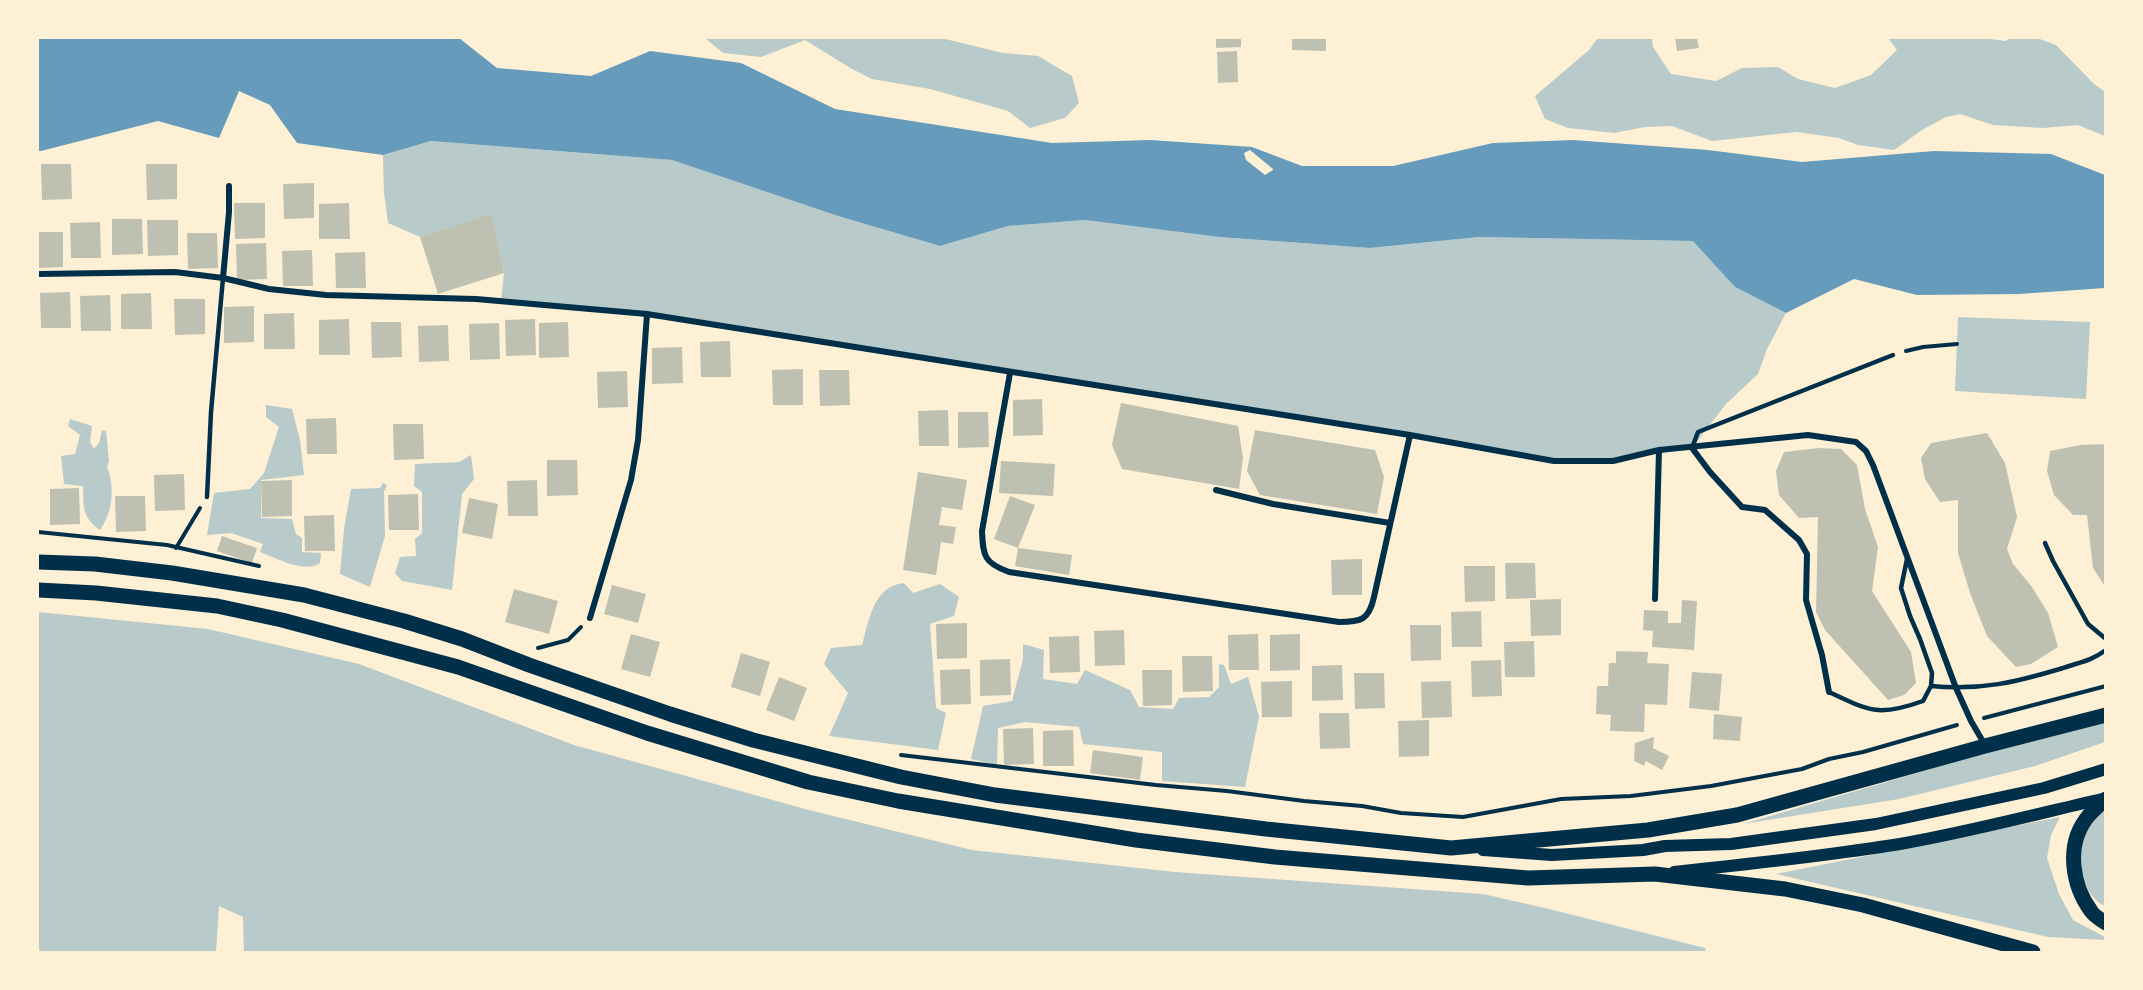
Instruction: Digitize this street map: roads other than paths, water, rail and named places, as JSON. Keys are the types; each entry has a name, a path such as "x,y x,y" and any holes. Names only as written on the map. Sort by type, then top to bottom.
{"main road":[{"path":"38,562 95,564 172,573 304,595 462,639 670,714 753,740 901,777 995,795 1266,829 1452,848 1552,855 1643,850 1665,846 1731,844 1876,824 2044,788 2106,769"},
{"path":"38,590 96,592 217,606 282,620 458,667 647,733 796,778 920,805 1136,840 1275,857 1527,878 1655,874 1806,858 1901,843 2106,798"},
{"path":"1452,848 1648,830 1737,816 1985,746 2106,715"},
{"path":"2106,798 2085,820 2074,844 2073,862 2080,890 2092,913 2106,923"},
{"path":"1655,874 1785,889 1863,905 2033,952"}],"street":[{"path":"223,278 229,186"},
{"path":"38,274 175,272 223,278 269,289 326,295 476,299 647,314 1410,435 1554,461 1613,461 1659,450 1808,435 1856,442 1866,451 1873,465 1898,527 1907,559 1956,688 1985,746"},
{"path":"590,618 631,480 638,440 647,314"},
{"path":"1010,373 982,531 983,551 996,567 1021,574 1339,622 1364,619 1372,607 1410,435"},
{"path":"1692,448 1742,507 1765,510 1799,540 1807,554 1806,600 1822,655 1829,692"},
{"path":"1655,599 1659,450"},
{"path":"1216,490 1273,504 1390,523"}],"lane":[{"path":"207,497 211,412 223,278"},
{"path":"1692,448 1698,432 1893,355"},
{"path":"2045,543 2088,624 2106,639"},
{"path":"1829,692 1865,710 1888,712 1923,701 1931,686 1932,673 1901,588 1907,559"},
{"path":"1931,686 1956,688 2015,682 2092,660 2106,650"}],"water":[{"path":"38,38 459,38 497,68 591,76 650,51 741,63 835,109 1052,143 1151,140 1252,147 1302,166 1393,166 1493,143 1573,140 1708,150 1802,162 1934,151 2051,154 2105,175 2105,288 2019,294 1917,295 1854,279 1786,313 1735,287 1693,241 1479,237 1370,248 1219,237 1085,220 1008,226 940,246 838,216 672,160 431,141 383,155 297,143 270,105 239,91 219,138 158,121 38,151","holes":["1250,150 1273,169 1265,175 1246,160 1244,153"]}]}
